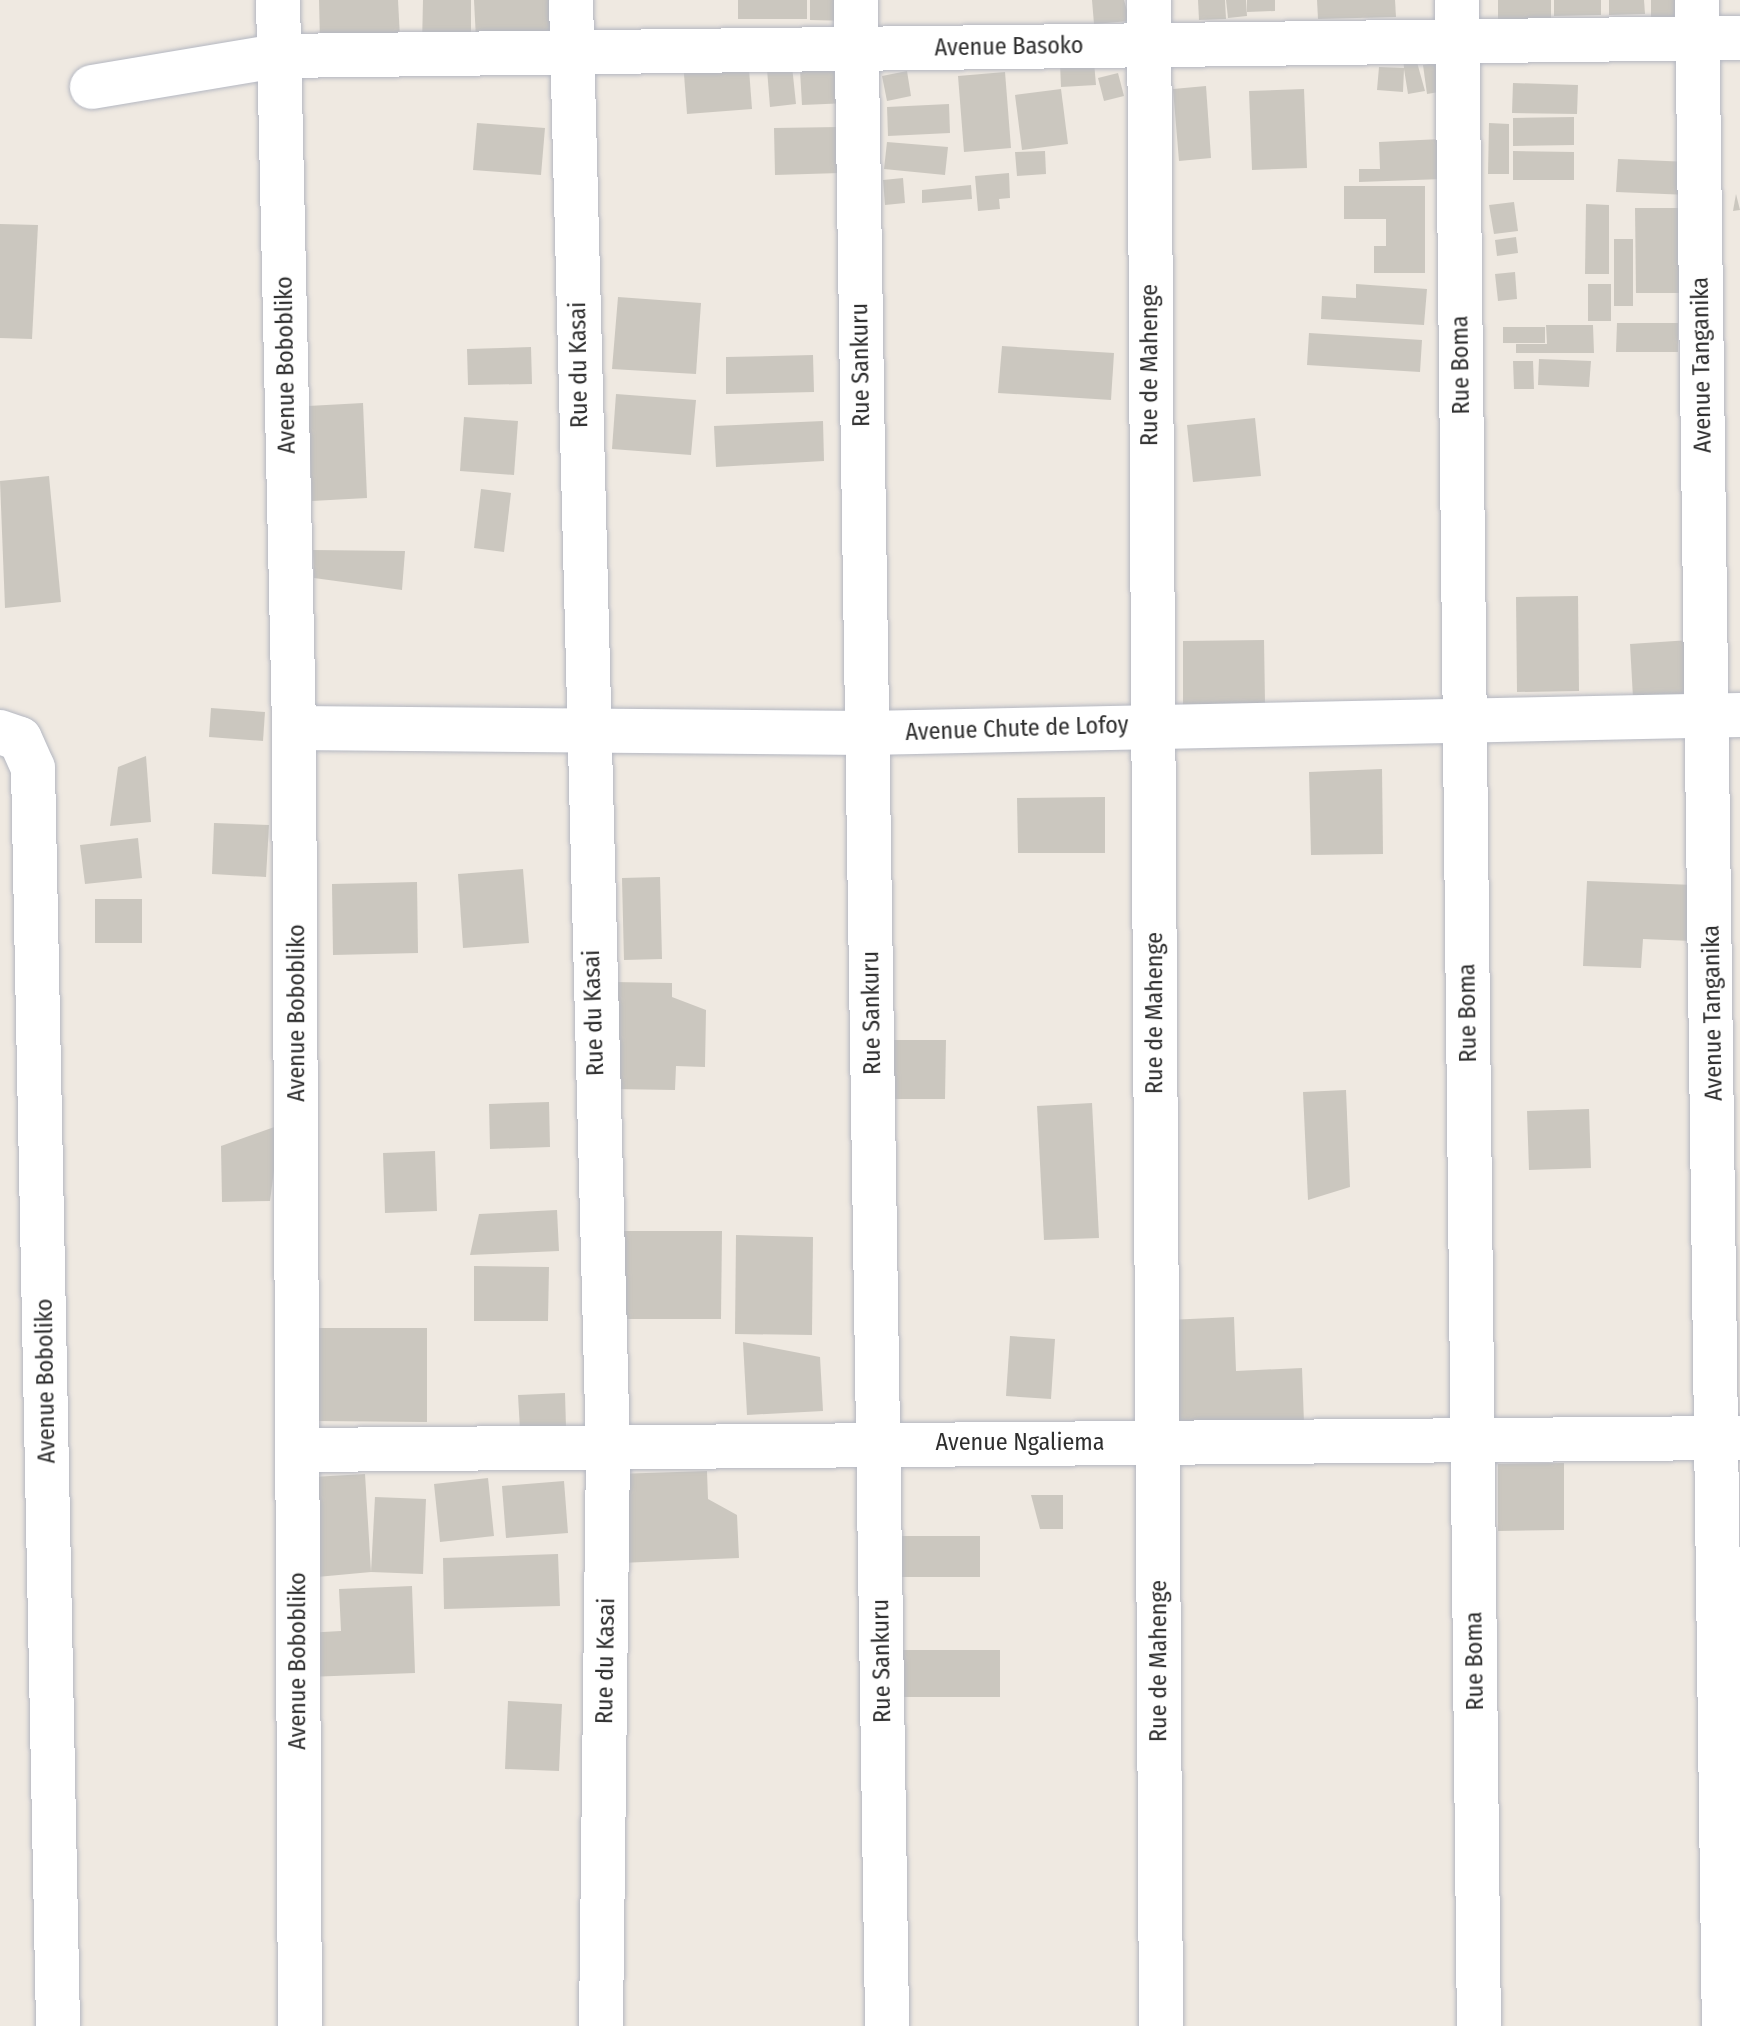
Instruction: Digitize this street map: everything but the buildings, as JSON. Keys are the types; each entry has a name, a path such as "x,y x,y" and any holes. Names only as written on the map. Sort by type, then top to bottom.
{"street":[{"name":"Avenue Bobobliko","path":"278,0 294,728 300,1450 300,2026"},
{"name":"Rue du Kasai","path":"571,0 585,732 608,1450 601,2026"},
{"name":"Rue Sankuru","path":"856,0 887,2026"},
{"name":"Rue de Mahenge","path":"1149,0 1161,2026"},
{"name":"Rue Boma","path":"1457,0 1479,2026"},
{"name":"Avenue Basoko","path":"92,87 278,56 1457,43 1697,19 1740,38"},
{"name":"Avenue Tanganika","path":"1697,19 1724,715 1729,1438 1724,2026"},
{"name":"Avenue Chute de Lofoy","path":"294,728 867,733 1724,715"},
{"name":"Avenue Boboliko","path":"10,735 33,768 58,2026"},
{"name":"Avenue Ngaliema","path":"300,1450 608,1450 878,1444 1729,1438"}]}
